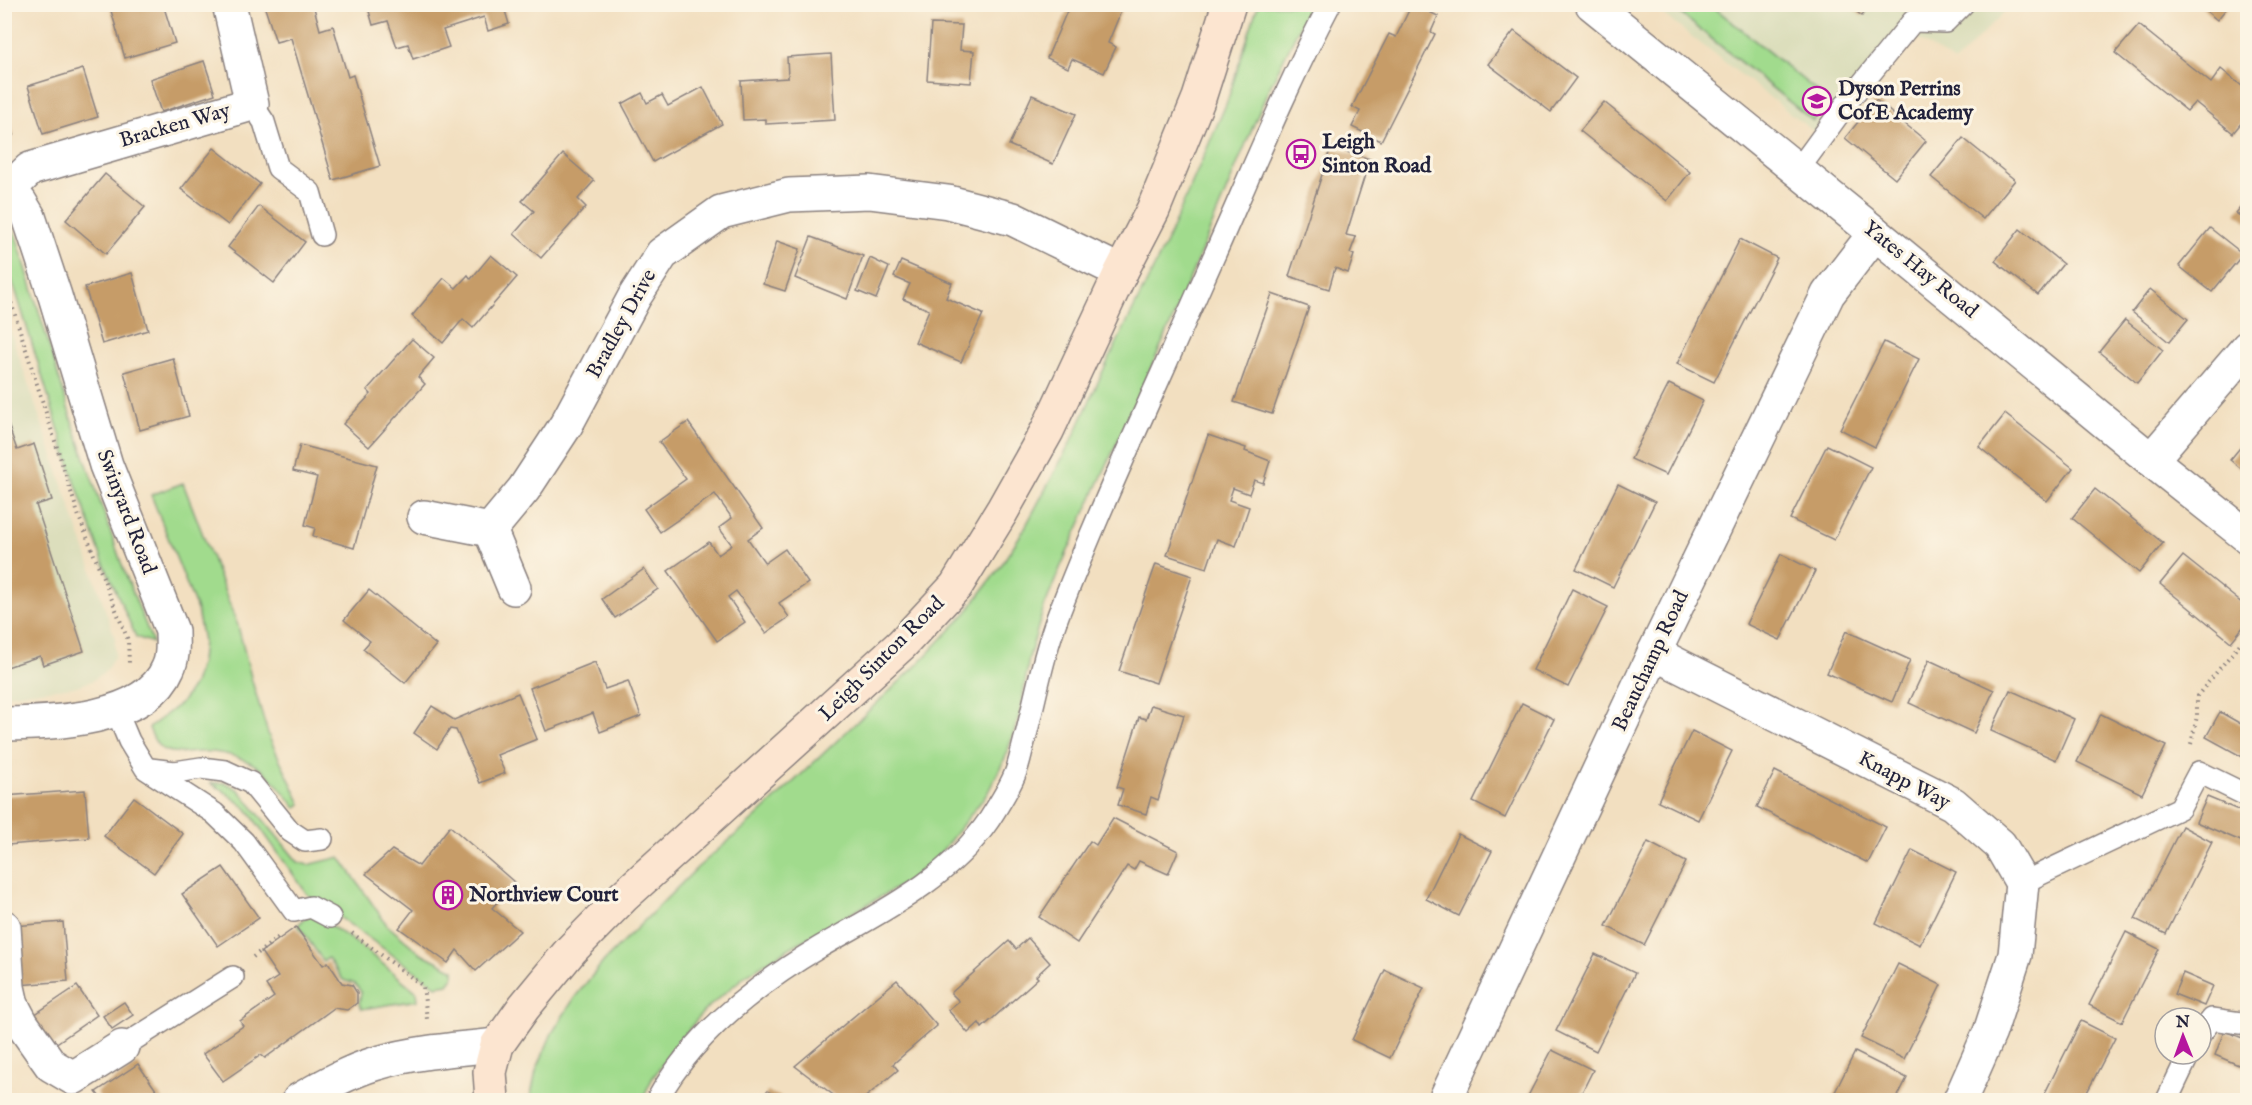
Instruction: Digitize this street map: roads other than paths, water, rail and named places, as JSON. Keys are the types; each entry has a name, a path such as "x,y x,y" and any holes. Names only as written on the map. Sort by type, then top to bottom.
{"main road":[{"name":"Leigh Sinton Road","path":"492,1101 490,1072 497,1045 524,1007 571,950 624,896 902,644 956,586 1047,431 1121,272 1153,210 1200,98 1229,4"}],"street":[{"name":"Bracken Way","path":"6,191 30,169 252,104 229,4"},
{"name":"Yates Hay Road","path":"1592,4 2247,537"},
{"name":"Swinyard Road","path":"4,724 71,719 116,710 133,704 150,693 168,668 173,652 172,631 106,465 55,296 28,217 20,202 6,191"},
{"name":"Bradley Drive","path":"490,530 524,489 566,425 635,296 662,254 722,212 789,195 869,192 948,202 1013,219 1121,272"},
{"name":"Beauchamp Road","path":"1445,1101 1654,653 1828,294 1875,232"},
{"path":"2151,460 2247,347"},
{"path":"424,517 490,530 514,588"},
{"name":"Knapp Way","path":"1654,653 1953,804 2000,845 2022,883"},
{"path":"1960,1101 1990,1032 2015,955 2022,883"},
{"path":"4,927 8,987 12,1005 22,1024 51,1065 80,1089 122,1047"},
{"path":"299,1101 320,1088 373,1065 431,1052 497,1045"}],"lane":[{"path":"657,1101 668,1081 696,1045 730,1011 779,973 820,947 873,919 914,891 960,855 988,821 1015,775 1058,617 1089,540 1278,109 1330,4"},
{"path":"1798,170 1852,96 1913,21 1945,22 1963,4"},
{"path":"252,104 264,122 278,168 310,192 322,235"},
{"path":"116,710 129,741 147,769 214,813 244,842 294,911 311,907 330,916"},
{"path":"147,769 176,772 201,768 225,771 251,783 290,831 305,841 322,839"},
{"path":"2022,883 2180,808 2199,772 2247,796"},
{"path":"122,1047 233,977"},
{"path":"2213,1019 2247,1024"},
{"path":"2167,1101 2183,1066"}],"place":[{"name":"Dyson Perrins CofE Academy","path":"1817,101"},
{"name":"Leigh Sinton Road","path":"1301,154"},
{"name":"Northview Court","path":"448,895"}]}
